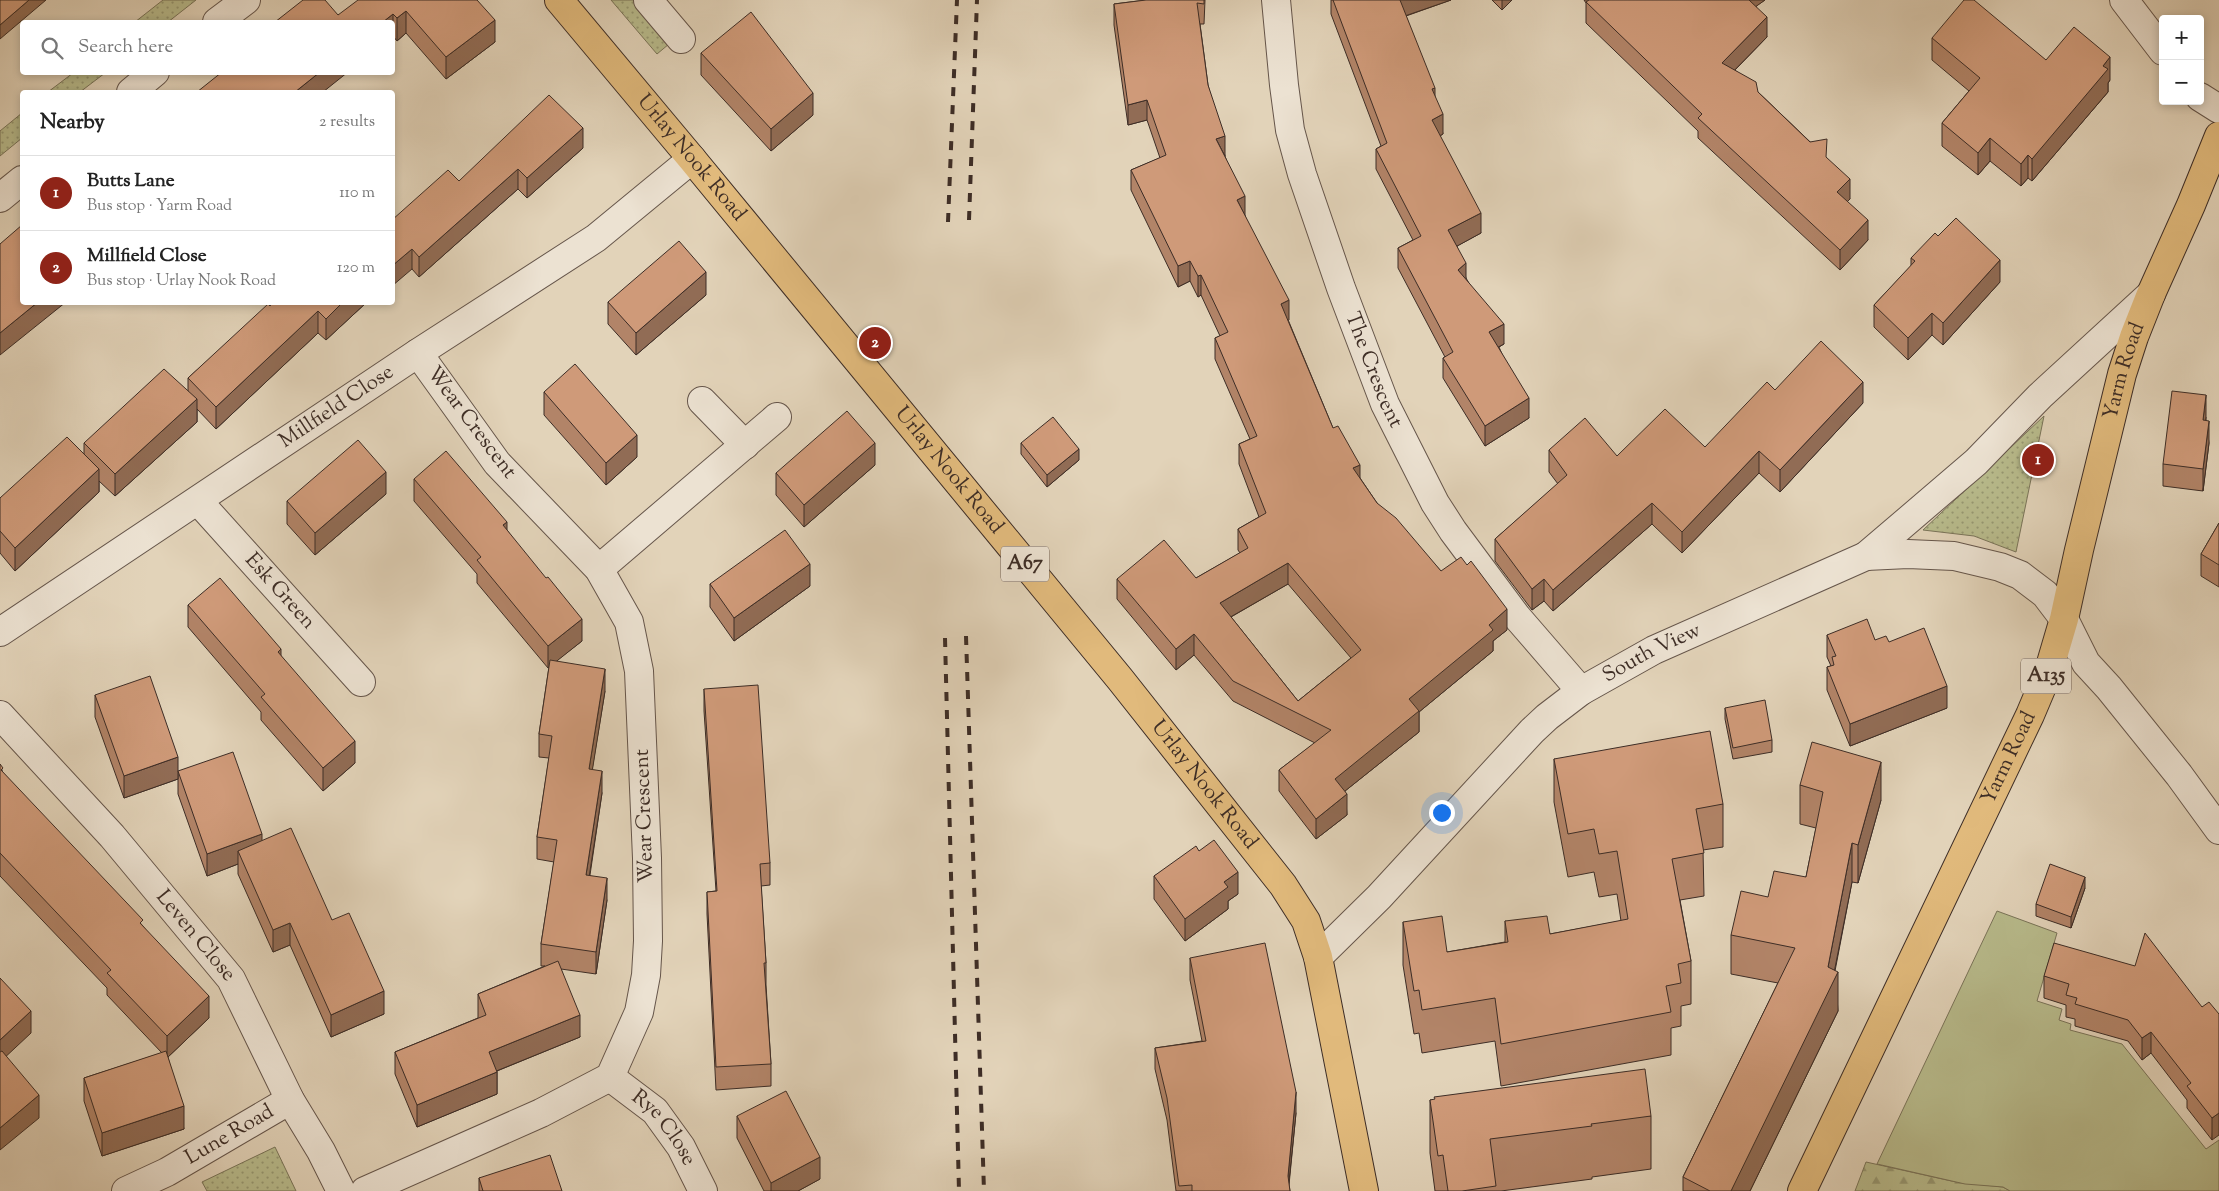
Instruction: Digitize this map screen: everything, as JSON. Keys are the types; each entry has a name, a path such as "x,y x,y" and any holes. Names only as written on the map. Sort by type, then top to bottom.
{"main road":[{"name":"Urlay Nook Road","path":"559,0 1120,679 1283,885 1306,921 1318,956 1364,1191"},
{"name":"Yarm Road","path":"1802,1191 2030,715 2049,670 2064,619 2122,374 2151,294 2191,205 2219,136"}],"street":[{"path":"221,20 246,0"},
{"path":"648,0 681,39"},
{"name":"The Crescent","path":"1276,0 1290,130 1302,174 1341,288 1385,404 1435,503 1453,532 1517,617 1581,691"},
{"path":"2124,0 2159,47"},
{"path":"134,90 152,75"},
{"path":"2204,100 2219,109"},
{"name":"Millfield Close","path":"0,632 198,502 418,353 596,238 692,159"},
{"path":"0,198 20,182"},
{"path":"1866,556 1976,462 2040,396 2151,294"},
{"name":"Wear Crescent","path":"418,353 496,463 600,569 629,622 639,671 647,858 648,941 646,975 639,1012 610,1077"},
{"path":"702,401 745,445"},
{"path":"600,569 777,417"},
{"name":"Esk Green","path":"198,502 361,682"},
{"name":"South View","path":"1318,956 1378,897 1532,731 1581,691 1654,650 1866,556 1908,554 1954,556 2000,567 2035,585 2056,606 2086,663 2173,768 2219,830"},
{"name":"Leven Close","path":"0,715 112,836 231,979 290,1100 321,1151 341,1191"},
{"path":"365,1191 541,1113 610,1077"},
{"name":"Rye Close","path":"610,1077 655,1111 681,1147 703,1191"},
{"name":"Lune Road","path":"126,1191 172,1181 290,1100"}],"green space":[{"path":"163,0 196,0 171,20 138,20"},
{"path":"611,0 634,0 669,44 657,54"},
{"path":"70,75 102,75 83,90 51,90"},
{"path":"20,115 20,140 0,156 0,131"},
{"path":"2044,416 2016,552 1974,536 1923,530"},
{"path":"1997,911 2057,933 2037,1001 2062,1009 2059,1020 2071,1024 2070,1030 2122,1044 2206,1149 2219,1140 2219,1191 2010,1191 2003,1187 1965,1184 1877,1164"},
{"path":"275,1147 296,1191 207,1191 202,1182"},
{"path":"1866,1162 1956,1182 2003,1187 2010,1191 1855,1191"}],"building":[{"path":"0,0 29,0 0,25"},
{"path":"303,0 325,0 338,15 358,0 477,0 495,20 446,57 406,11 397,18 393,14 386,20 278,20"},
{"path":"1146,0 1204,0 1204,4 1197,3 1208,85 1225,136 1216,139 1245,196 1237,200 1289,300 1281,304 1333,428 1338,426 1360,465 1353,468 1377,503 1396,518 1441,571 1461,557 1467,565 1471,561 1507,609 1489,625 1493,630 1409,699 1419,711 1335,779 1347,794 1316,819 1279,770 1331,730 1233,681 1194,634 1176,649 1117,579 1164,540 1196,578 1248,548 1238,529 1266,513 1239,444 1257,436 1215,338 1228,332 1201,275 1198,276 1190,261 1178,266 1131,170 1166,155 1147,100 1128,105 1114,4","holes":["1288,563 1361,650 1298,701 1220,603"]},
{"path":"1333,0 1400,0 1435,88 1432,89 1443,114 1432,120 1481,213 1448,230 1466,263 1458,270 1504,324 1489,332 1529,398 1485,426 1443,358 1453,352 1398,248 1421,236 1376,149 1387,143"},
{"path":"1589,0 1749,0 1767,17 1722,63 1756,82 1758,92 1810,142 1827,139 1826,157 1850,179 1837,192 1868,220 1840,250 1698,118 1702,114 1586,2"},
{"path":"1964,0 1974,0 2046,60 2074,27 2110,57 2103,66 2108,69 2032,159 2028,155 2021,164 1990,138 1978,153 1942,123 1980,78 1932,38"},
{"path":"751,12 813,93 771,129 701,53"},
{"path":"218,75 316,75 298,90 200,90"},
{"path":"549,95 583,128 527,178 518,169 419,257 412,249 395,263 395,217 448,170 459,181"},
{"path":"1956,218 2000,260 1943,323 1932,313 1908,338 1874,305 1915,261 1911,258 1935,233 1938,236"},
{"path":"20,227 20,305 34,305 0,333 0,244"},
{"path":"679,241 706,272 636,333 608,302"},
{"path":"267,305 340,305 326,319 318,311 216,407 188,378"},
{"path":"1821,341 1863,382 1780,470 1759,451 1682,532 1652,503 1553,590 1544,579 1532,589 1495,539 1567,475 1549,450 1585,418 1617,456 1665,409 1705,447 1767,382 1775,390"},
{"path":"575,364 637,435 606,463 544,392"},
{"path":"164,369 197,399 115,474 84,443"},
{"path":"2172,391 2206,395 2203,420 2209,421 2203,469 2163,464"},
{"path":"847,411 875,443 804,505 776,473"},
{"path":"1053,417 1079,449 1047,475 1021,443"},
{"path":"67,437 99,469 15,548 0,531 0,498"},
{"path":"358,440 386,472 315,533 287,501"},
{"path":"446,451 507,522 503,525 582,619 548,646 477,560 481,557 414,479"},
{"path":"2219,523 2219,565 2201,554"},
{"path":"785,530 810,564 734,618 710,584"},
{"path":"220,578 281,649 278,652 355,741 323,768 261,697 265,694 188,605"},
{"path":"1867,619 1875,640 1886,636 1889,642 1924,628 1947,686 1850,724 1827,667 1834,665 1832,657 1836,656 1827,635"},
{"path":"550,660 605,669 589,769 602,771 586,875 607,878 596,952 541,944 557,840 537,837 552,736 539,734"},
{"path":"150,676 178,757 124,776 95,695"},
{"path":"758,685 770,863 760,864 771,1064 716,1067 707,892 717,891 704,689"},
{"path":"1765,700 1772,740 1733,748 1725,708"},
{"path":"1710,731 1723,804 1696,809 1704,853 1672,859 1691,961 1678,964 1681,983 1666,986 1671,1012 1501,1044 1495,998 1422,1010 1419,990 1414,991 1403,922 1442,916 1447,952 1508,942 1505,921 1547,916 1550,934 1628,919 1617,851 1599,854 1594,829 1568,834 1554,759"},
{"path":"1812,742 1881,762 1858,845 1852,843 1828,967 1838,972 1731,1191 1710,1191 1683,1177 1795,948 1731,935 1741,891 1768,897 1774,871 1806,877 1823,792 1800,785"},
{"path":"233,752 262,834 207,854 178,771"},
{"path":"0,764 3,768 1,770 143,920 140,923 209,996 167,1036 107,973 111,970 0,853"},
{"path":"291,828 332,920 349,913 384,991 331,1015 290,923 273,930 238,851"},
{"path":"1214,840 1238,872 1224,882 1228,887 1185,919 1154,876 1196,846 1199,851"},
{"path":"2050,864 2085,877 2071,917 2036,904"},
{"path":"2145,933 2202,1007 2209,1002 2219,1014 2219,1113 2212,1118 2187,1086 2191,1083 2151,1032 2142,1038 2128,1020 2075,1004 2077,998 2066,995 2069,984 2044,976 2054,943 2135,966"},
{"path":"1265,943 1296,1092 1288,1176 1290,1191 1192,1191 1192,1185 1179,1186 1167,1098 1155,1048 1206,1041 1190,958"},
{"path":"558,961 580,1015 489,1052 497,1072 417,1105 395,1052 486,1015 478,994"},
{"path":"0,978 31,1011 0,1040"},
{"path":"2,1051 39,1095 0,1128 0,1052"},
{"path":"166,1051 184,1106 102,1133 84,1078"},
{"path":"1645,1069 1651,1116 1591,1124 1592,1126 1490,1139 1496,1186 1448,1191 1443,1155 1438,1156 1430,1100 1435,1099 1434,1097"},
{"path":"786,1091 820,1157 771,1183 737,1116"},
{"path":"550,1155 562,1191 483,1191 479,1178"}],"railway":[{"path":"948,222 957,0"},
{"path":"969,220 977,0"},
{"path":"966,636 984,1191"},
{"path":"945,638 959,1191"}],"place":[{"name":"Millfield Close","path":"875,343"},
{"name":"Butts Lane","path":"2038,460"}]}
